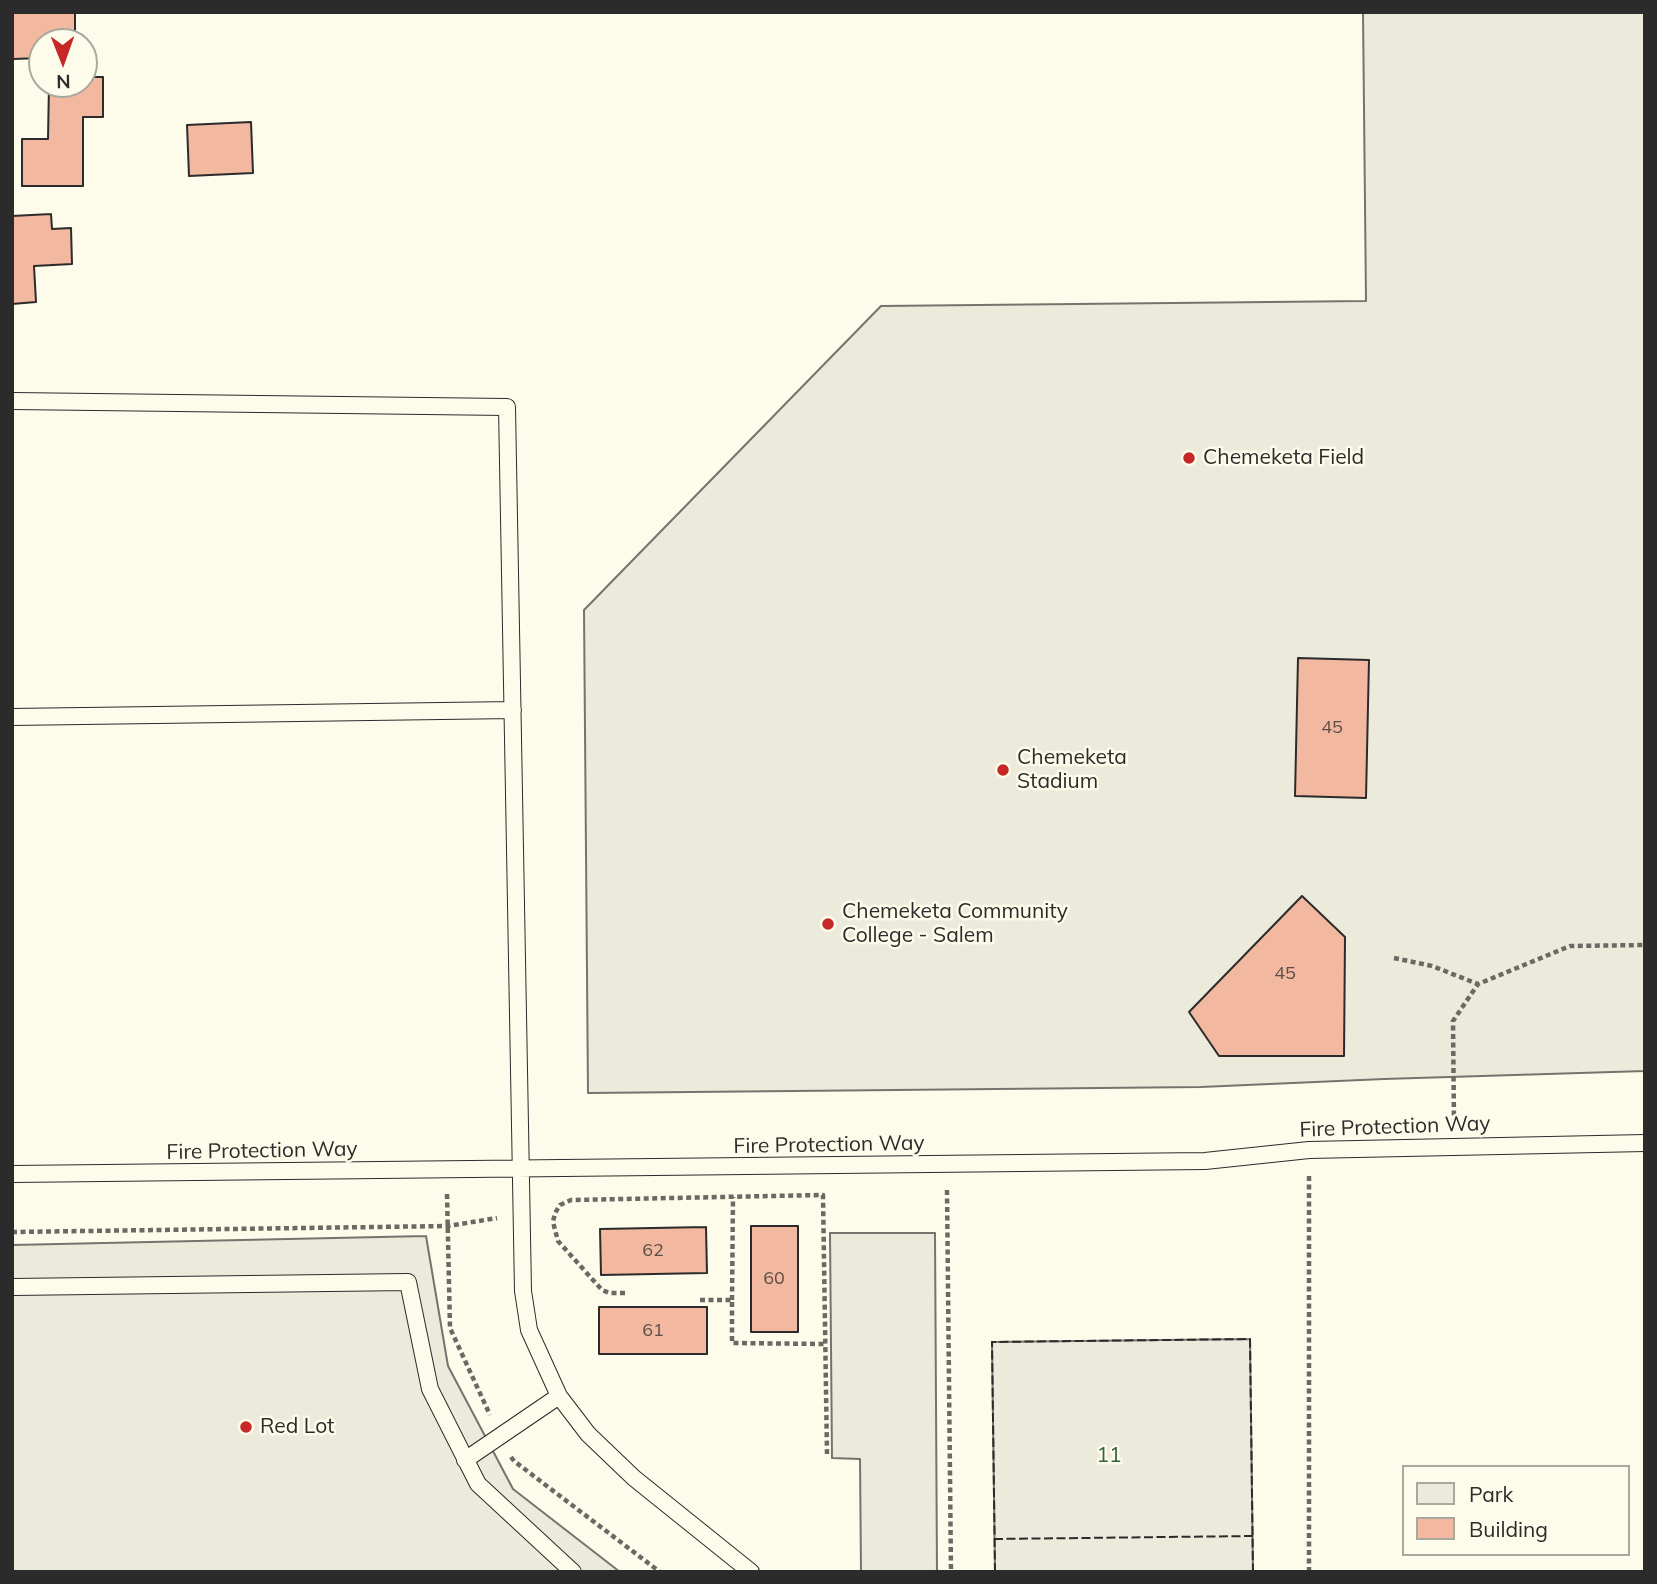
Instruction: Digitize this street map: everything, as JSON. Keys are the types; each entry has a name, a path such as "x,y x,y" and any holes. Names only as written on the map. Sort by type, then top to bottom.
{"lane":[{"path":"12,401 507,407 523,1291 529,1330 558,1396 588,1434 634,1478 751,1572"},
{"path":"12,717 513,710"},
{"name":"Fire Protection Way","path":"12,1174 1205,1161 1309,1150 1645,1143"},
{"path":"12,1287 408,1282 429,1389 478,1485 573,1572"},
{"path":"465,1460 558,1396"}],"path":[{"path":"1454,1146 1453,1021 1478,984 1570,946 1645,944"},
{"path":"1394,958 1432,966 1478,984"},
{"path":"1309,1150 1309,1572"},
{"path":"947,1164 951,1572"},
{"path":"447,1170 450,1328 499,1436 514,1461 660,1572"},
{"path":"625,1293 602,1290 565,1251 554,1231 555,1213 560,1205 571,1200 823,1195 827,1454"},
{"path":"733,1197 732,1343 825,1344"},
{"path":"12,1232 448,1226 555,1213"},
{"path":"700,1300 732,1300"}],"green space":[{"name":"Chemeketa Field","path":"1363,12 1645,12 1645,1071 1201,1087 588,1093 584,610 881,306 1366,301"},
{"name":"11","path":"1250,1339 1253,1572 995,1572 992,1342"}],"shaded area":[{"path":"830,1233 935,1233 937,1572 861,1572 860,1459 832,1458"},
{"name":"Red Lot","path":"426,1236 448,1366 513,1489 620,1572 12,1572 12,1245"}],"building":[{"path":"13,12 75,12 75,28 28,28 28,58 13,59"},
{"path":"98,77 103,77 103,117 83,117 83,186 22,186 22,139 48,139 49,98 98,98"},
{"path":"251,122 253,173 189,176 187,125"},
{"path":"51,214 52,229 71,228 72,264 34,266 36,302 12,304 12,216"},
{"path":"1298,658 1369,660 1366,798 1295,796"},
{"path":"1302,896 1345,937 1344,1056 1219,1056 1189,1012"},
{"path":"751,1226 798,1226 798,1332 751,1332"},
{"path":"706,1227 707,1273 601,1275 600,1229"},
{"path":"599,1307 707,1307 707,1354 599,1354"}],"fence":[{"path":"995,1572 992,1342 1250,1339 1253,1572"},
{"path":"994,1539 1253,1536"}],"place":[{"name":"Chemeketa Field","path":"1189,458"},
{"name":"Chemeketa Stadium","path":"1003,770"},
{"name":"Chemeketa Community College - Salem","path":"828,924"},
{"name":"Red Lot","path":"246,1427"}]}
